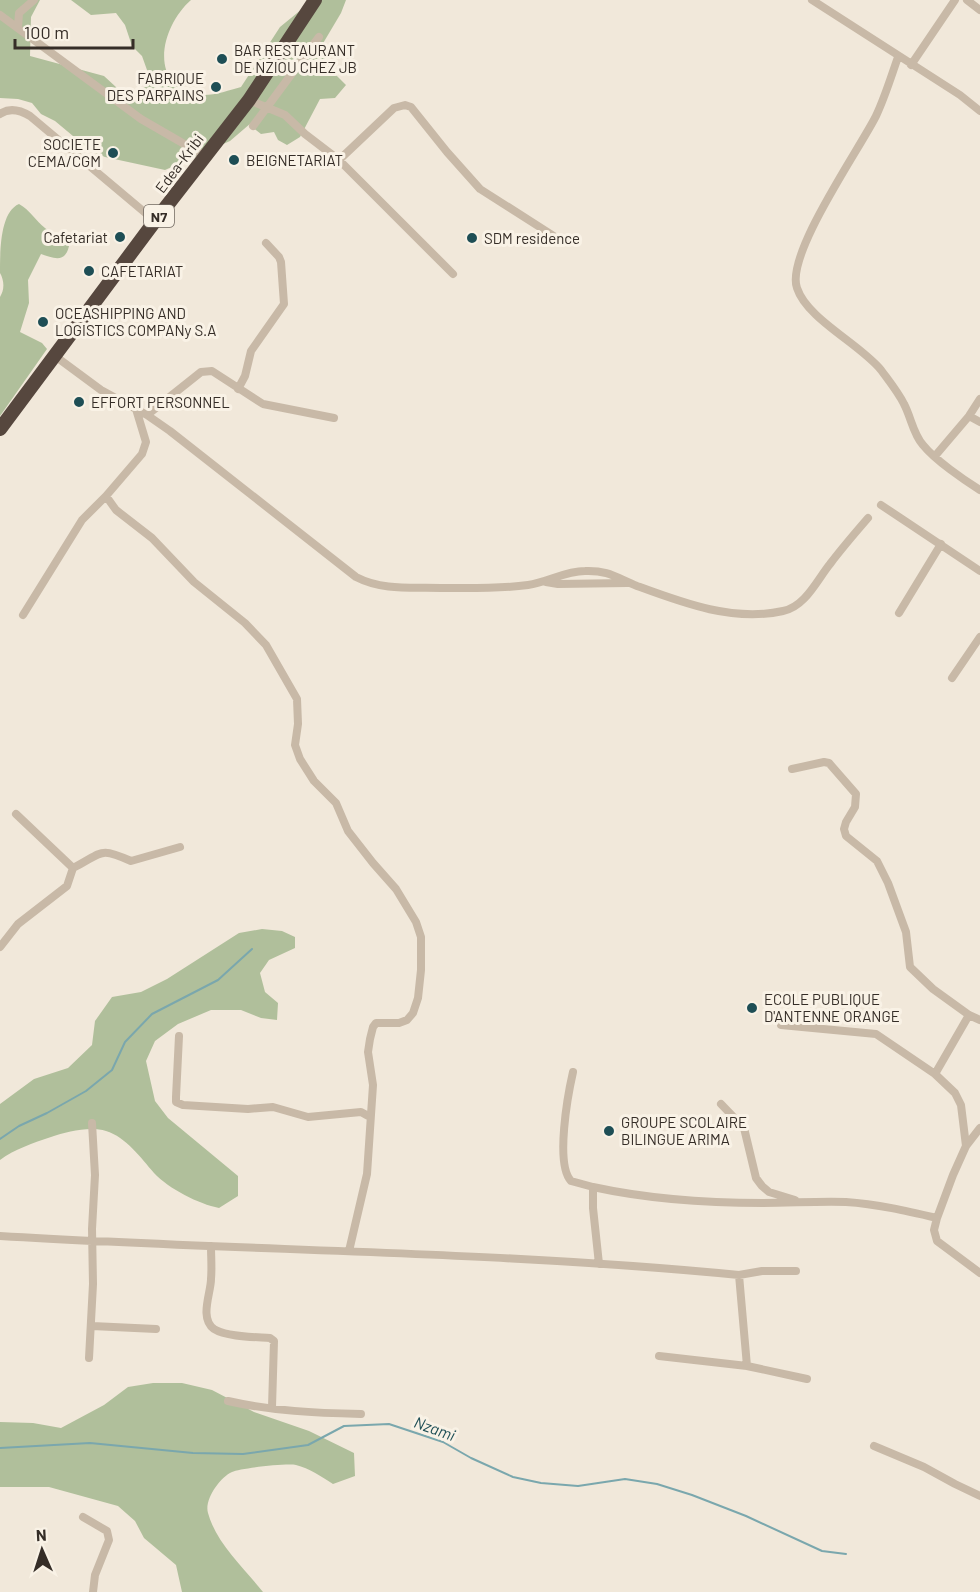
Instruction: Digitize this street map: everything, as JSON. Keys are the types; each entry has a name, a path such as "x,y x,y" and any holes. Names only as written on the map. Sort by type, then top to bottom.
{"highway":[{"name":"Edea-Kribi","path":"0,429 155,221 249,100 315,0"}],"street":[{"path":"18,28 19,13 34,0"},
{"path":"812,0 898,57 960,94 980,111"},
{"path":"911,65 955,0"},
{"path":"971,1 980,10"},
{"path":"0,15 141,119 205,156"},
{"path":"253,126 319,37"},
{"path":"898,57 876,117 819,215 802,253 796,276 796,288 823,322 854,345 878,367 905,405 922,445 980,490"},
{"path":"249,100 285,115 339,160 453,274"},
{"path":"339,160 394,108 405,105 411,107 480,189 560,240"},
{"path":"0,114 11,110 22,111 30,116 155,221"},
{"path":"237,389 245,376 251,351 284,304 281,262 266,243"},
{"path":"55,356 101,390 147,416 222,470 357,577 390,587 493,588 545,581 568,573 586,571 612,573 629,583 693,606 732,613 785,611 796,606 809,594 830,564 868,518"},
{"path":"147,416 206,370 212,371 263,404 334,418"},
{"path":"935,456 969,416 980,399"},
{"path":"23,615 82,520 142,454 146,442 135,409"},
{"path":"969,416 980,422"},
{"path":"106,496 116,510 152,538 194,582 245,623 266,645 297,699 298,724 295,745 300,759 314,781 336,803 348,831 396,889 416,922 421,937 418,998 412,1013 407,1020 399,1023 376,1023 373,1027 368,1052 374,1084 367,1174 350,1251"},
{"path":"881,505 980,571"},
{"path":"899,613 941,544"},
{"path":"545,581 558,584 629,583"},
{"path":"952,678 980,637"},
{"path":"792,769 824,762 829,764 856,794 855,807 844,829 846,836 877,861 883,872 906,932 910,967 933,989 969,1015 980,1020"},
{"path":"16,814 73,868"},
{"path":"0,946 18,924 67,885 73,868 102,852 110,851 130,861 180,847"},
{"path":"936,1074 969,1015"},
{"path":"781,1025 876,1034 936,1074 955,1093 961,1105 966,1146"},
{"path":"179,1036 176,1102 183,1105 248,1109 273,1107 308,1117 361,1112 370,1117"},
{"path":"573,1072 565,1113 564,1171 571,1181 627,1194 706,1201 846,1202 882,1205 937,1218"},
{"path":"721,1104 744,1128 756,1178 762,1186 769,1192 802,1202"},
{"path":"89,1358 92,1326 95,1175 92,1123"},
{"path":"980,1128 966,1146 934,1230 937,1241 980,1273"},
{"path":"593,1187 599,1264"},
{"path":"0,1236 599,1264 739,1275 762,1270 796,1271"},
{"path":"211,1246 208,1320 212,1328 220,1331 270,1338 274,1341 272,1407"},
{"path":"739,1275 747,1366"},
{"path":"92,1326 156,1329"},
{"path":"659,1356 747,1366 807,1379"},
{"path":"228,1401 259,1408 272,1407 296,1412 361,1414"},
{"path":"874,1446 924,1467 980,1496"},
{"path":"83,1517 109,1535 95,1575 93,1592"}],"green space":[{"path":"0,0 40,0 31,17 30,56 104,76 129,99 147,85 147,70 142,56 132,46 125,25 116,13 91,15 71,0 191,0 180,12 166,41 164,56 166,71 173,82 186,91 204,95 241,87 280,27 313,0 346,0 322,45 336,75 346,85 335,98 320,99 300,137 287,145 278,140 274,132 261,134 252,127 251,123 230,141 165,170 105,157 91,151 55,121 41,114 32,103 0,98"},
{"path":"19,204 69,246 62,257 54,258 41,254 28,280 29,303 20,332 42,343 47,349 0,416 0,297 3,291 0,273 1,244 8,215"},
{"path":"262,929 282,931 295,937 295,948 269,960 260,973 265,992 278,1003 277,1020 261,1018 241,1010 211,1010 178,1024 155,1041 146,1061 155,1101 168,1118 238,1176 238,1196 219,1208 194,1199 160,1179 133,1149 120,1138 106,1131 92,1129 64,1133 18,1149 0,1160 0,1104 34,1079 68,1068 92,1045 95,1021 112,997 141,992 167,979 239,933"},
{"path":"153,1383 182,1383 212,1390 254,1412 309,1431 354,1453 355,1476 333,1484 306,1468 283,1465 237,1470 227,1475 214,1490 207,1508 217,1535 263,1592 182,1592 176,1565 144,1538 135,1521 118,1506 49,1487 0,1487 0,1422 33,1423 61,1428 104,1405 128,1387"}],"waterway":[{"path":"0,1139 19,1126 86,1091 112,1070 125,1042 152,1014 218,980 252,949"},
{"name":"Nzami","path":"0,1448 90,1443 193,1453 243,1454 308,1445 344,1426 389,1424 443,1442 513,1477 541,1483 578,1486 625,1479 657,1484 746,1516 822,1551 846,1554"}],"place":[{"name":"BAR RESTAURANT DE NZIOU CHEZ JB","path":"222,59"},
{"name":"FABRIQUE DES PARPAINS","path":"216,87"},
{"name":"SOCIETE CEMA/CGM","path":"113,153"},
{"name":"BEIGNETARIAT","path":"234,160"},
{"name":"Cafetariat","path":"120,237"},
{"name":"SDM residence","path":"472,238"},
{"name":"CAFETARIAT","path":"89,271"},
{"name":"OCEASHIPPING AND LOGISTICS COMPANy S.A","path":"43,322"},
{"name":"EFFORT PERSONNEL","path":"79,402"},
{"name":"ECOLE PUBLIQUE D'ANTENNE ORANGE","path":"752,1008"},
{"name":"GROUPE SCOLAIRE BILINGUE ARIMA","path":"609,1131"}]}
